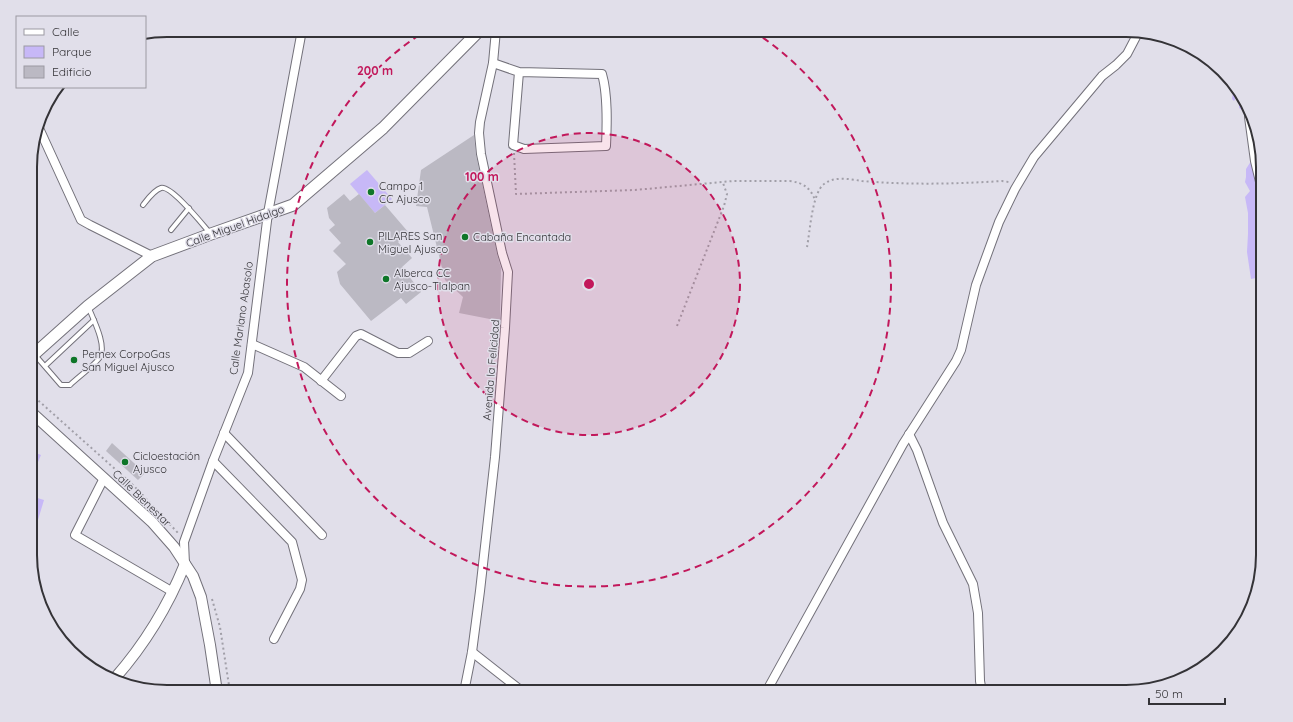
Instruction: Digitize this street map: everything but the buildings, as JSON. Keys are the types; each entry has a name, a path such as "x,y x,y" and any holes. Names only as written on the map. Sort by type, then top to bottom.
{"main road":[{"name":"Calle Miguel Hidalgo","path":"37,351 88,306 152,256 293,205 383,128 473,37"}],"street":[{"name":"Calle Mariano Abasolo","path":"117,675 146,640 173,592 185,564 184,542 213,461 248,373 268,213 299,37"},
{"name":"Avenida la Felicidad","path":"465,685 472,652 495,457 508,272 502,253 481,154 479,133 493,63 495,37"},
{"path":"770,685 910,434 961,350 976,285 999,222 1018,184 1034,157 1086,97 1102,76 1127,54 1136,38"},
{"path":"493,63 519,72 602,74 604,83 607,132 606,146 524,149 513,145 519,72"},
{"path":"1250,130 1256,168"},
{"path":"41,133 81,220 152,256"},
{"path":"321,381 356,336 361,334 398,353 409,353 428,341"},
{"path":"252,344 304,367 341,396"},
{"name":"Calle Bienestar","path":"37,417 152,522 174,547 193,576 201,597 216,685"},
{"path":"224,432 322,535"},
{"path":"910,434 944,523 973,584 978,613 981,685"},
{"path":"213,461 292,542 302,580 300,589 274,639"},
{"path":"104,478 75,534 173,592"},
{"path":"472,652 514,685"}],"lane":[{"path":"143,205 161,188 166,188 189,208 211,234"},
{"path":"171,230 189,208"},
{"path":"37,359 61,385 66,386 70,385 99,358 102,351 102,342 88,306"},
{"path":"45,366 94,320"}],"path":[{"path":"513,145 516,194 635,190 734,181 790,181 798,182 809,188 815,200"},
{"path":"807,247 815,200 823,184 830,180 838,179 919,184 1002,181 1018,184"},
{"path":"677,326 724,206 727,194 723,183"},
{"path":"37,399 134,486 174,527 180,536"}],"green space":[{"path":"1233,93 1236,98 1234,101 1232,99"},
{"path":"1239,104 1244,111 1239,108"},
{"path":"1245,115 1254,141 1256,158 1256,278 1251,279 1247,252 1248,213 1245,197 1250,191 1245,182 1246,169 1253,158 1250,130"},
{"name":"Campo 1 CC Ajusco","path":"367,170 392,199 375,213 350,184"},
{"path":"37,453 41,455 37,464"},
{"path":"37,498 44,500 37,523"}],"place":[{"name":"Campo 1 CC Ajusco","path":"371,192"},
{"name":"Cabaña Encantada","path":"465,237"},
{"name":"PILARES San Miguel Ajusco","path":"370,242"},
{"name":"Alberca CC Ajusco-Tlalpan","path":"386,279"},
{"name":"Pemex CorpoGas San Miguel Ajusco","path":"74,360"},
{"name":"Cicloestación Ajusco","path":"125,462"}]}
